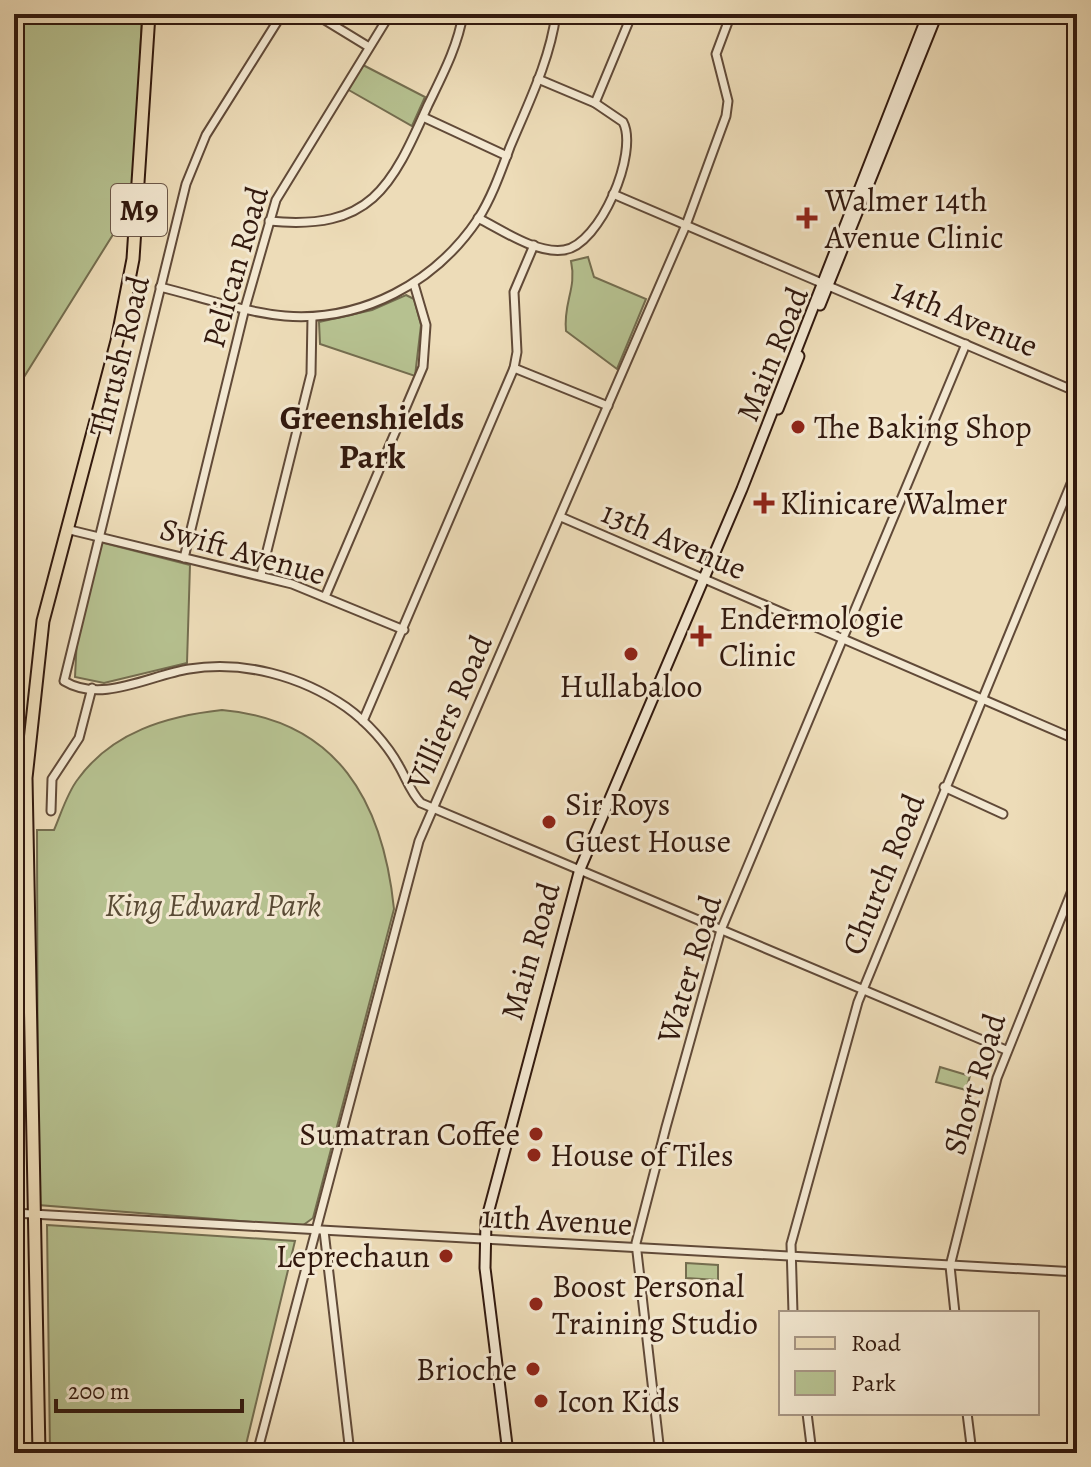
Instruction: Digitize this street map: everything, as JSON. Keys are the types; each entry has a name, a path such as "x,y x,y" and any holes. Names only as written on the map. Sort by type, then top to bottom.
{"main road":[{"name":"M9","path":"39,1453 27,1072 30,1061 26,778 43,621 102,402 133,259 140,199 149,14"},
{"name":"Main Road","path":"825,284 928,14"},
{"name":"Main Road","path":"508,1453 484,1240 492,1192 580,869 742,489 937,14"}],"street":[{"name":"Thrush Road","path":"92,688 65,682 64,674 186,184 198,152 282,14"},
{"path":"315,14 369,47"},
{"name":"Pelican Road","path":"184,558 269,221 286,179 390,14"},
{"path":"269,221 302,224 341,216 363,206 392,179 459,35 463,14"},
{"path":"160,287 245,308 312,317 368,305 414,284 455,249 478,218 538,79 553,35 556,14"},
{"path":"595,103 632,14"},
{"name":"Villiers Road","path":"257,1453 320,1230 413,858 686,225 726,116 728,101 716,54 731,14"},
{"path":"478,218 534,245 560,251 585,242 599,224 613,194 628,145 627,129 616,115 595,103 538,79"},
{"path":"423,117 507,156"},
{"name":"14th Avenue","path":"613,194 1077,392"},
{"path":"363,721 514,368 517,352 514,292 534,245"},
{"path":"325,597 423,367 426,325 414,284"},
{"path":"261,575 311,374 312,317"},
{"name":"Water Road","path":"660,1453 637,1248 640,1222 721,930 966,344"},
{"path":"514,368 608,406"},
{"name":"Church Road","path":"793,1311 790,1257 863,989 1077,469"},
{"name":"13th Avenue","path":"561,517 1077,740"},
{"name":"Swift Avenue","path":"68,529 261,575 325,597 404,630"},
{"path":"51,811 52,779 79,738 92,688 124,686 190,668 247,668 279,675 306,685 363,721 398,763 418,801 1006,1050"},
{"path":"944,787 1003,814"},
{"name":"Short Road","path":"955,1311 950,1266 1006,1050 1077,878"},
{"name":"11th Avenue","path":"14,1213 1077,1272"},
{"path":"320,1230 350,1453"},
{"path":"807,1415 812,1453"},
{"path":"967,1415 972,1453"}],"green space":[{"path":"14,14 142,14 134,201 14,393"},
{"path":"363,65 425,97 412,126 347,89"},
{"path":"588,257 594,277 646,299 617,369 566,331 571,261"},
{"path":"406,295 414,299 421,325 415,376 320,344 319,322 372,310"},
{"path":"100,542 190,565 187,663 104,683 75,677 77,637"},
{"name":"King Edward Park","path":"222,710 262,717 296,730 324,749 347,773 365,802 379,834 388,870 394,909 313,1218 302,1226 38,1205 37,830 54,830 78,779 107,749 161,722"},
{"path":"940,1067 970,1076 966,1090 936,1082"},
{"path":"47,1225 295,1241 244,1453 50,1453"},
{"path":"686,1263 718,1265 718,1280 686,1278"}],"place":[{"name":"Walmer 14th Avenue Clinic","path":"807,218"},
{"name":"The Baking Shop","path":"798,427"},
{"name":"Klinicare Walmer","path":"764,503"},
{"name":"Endermologie Clinic","path":"701,636"},
{"name":"Hullabaloo","path":"631,654"},
{"name":"Sir Roys Guest House","path":"549,822"},
{"name":"Sumatran Coffee","path":"536,1134"},
{"name":"House of Tiles","path":"534,1155"},
{"name":"Leprechaun","path":"446,1256"},
{"name":"Boost Personal Training Studio","path":"536,1304"},
{"name":"Brioche","path":"533,1369"},
{"name":"Icon Kids","path":"541,1401"}],"district":[{"name":"Greenshields Park","path":"372,436"}]}
